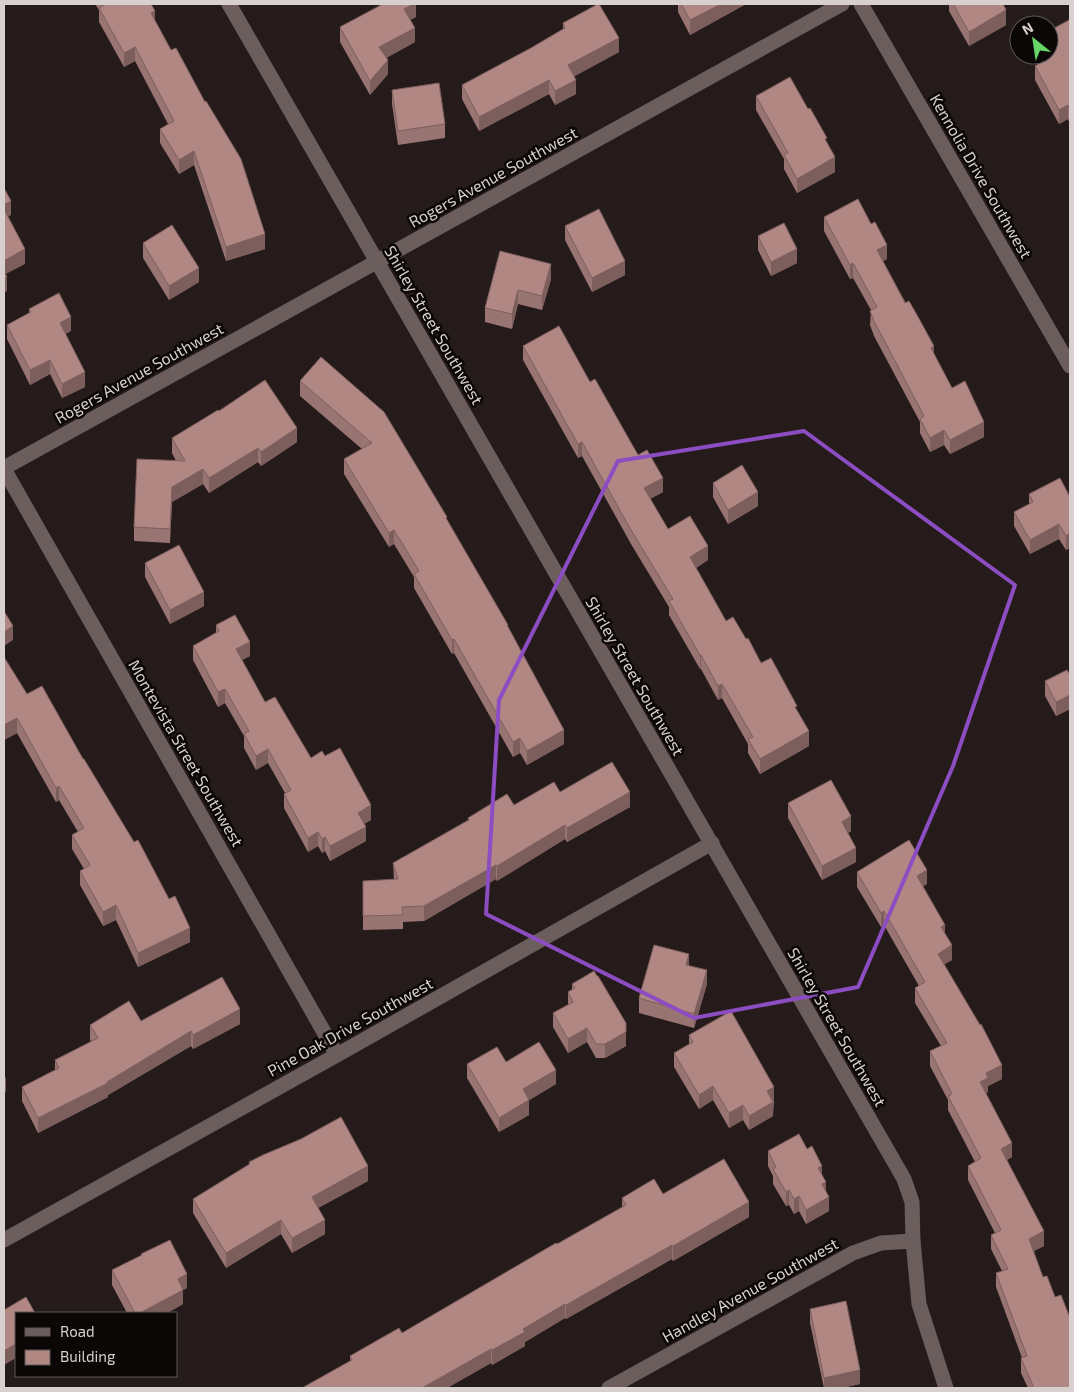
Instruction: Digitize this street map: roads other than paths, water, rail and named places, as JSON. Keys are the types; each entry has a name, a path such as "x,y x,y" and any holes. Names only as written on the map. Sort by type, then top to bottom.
{"street":[{"name":"Shirley Street Southwest","path":"229,4 904,1178 912,1202 913,1241 919,1304 946,1388"},
{"name":"Rogers Avenue Southwest","path":"4,469 842,4"},
{"name":"Kennolia Drive Southwest","path":"861,4 1070,366"},
{"name":"Montevista Street Southwest","path":"4,469 337,1054"},
{"name":"Pine Oak Drive Southwest","path":"4,1240 712,843"},
{"name":"Handley Avenue Southwest","path":"609,1388 853,1253 881,1243 913,1241"}]}
